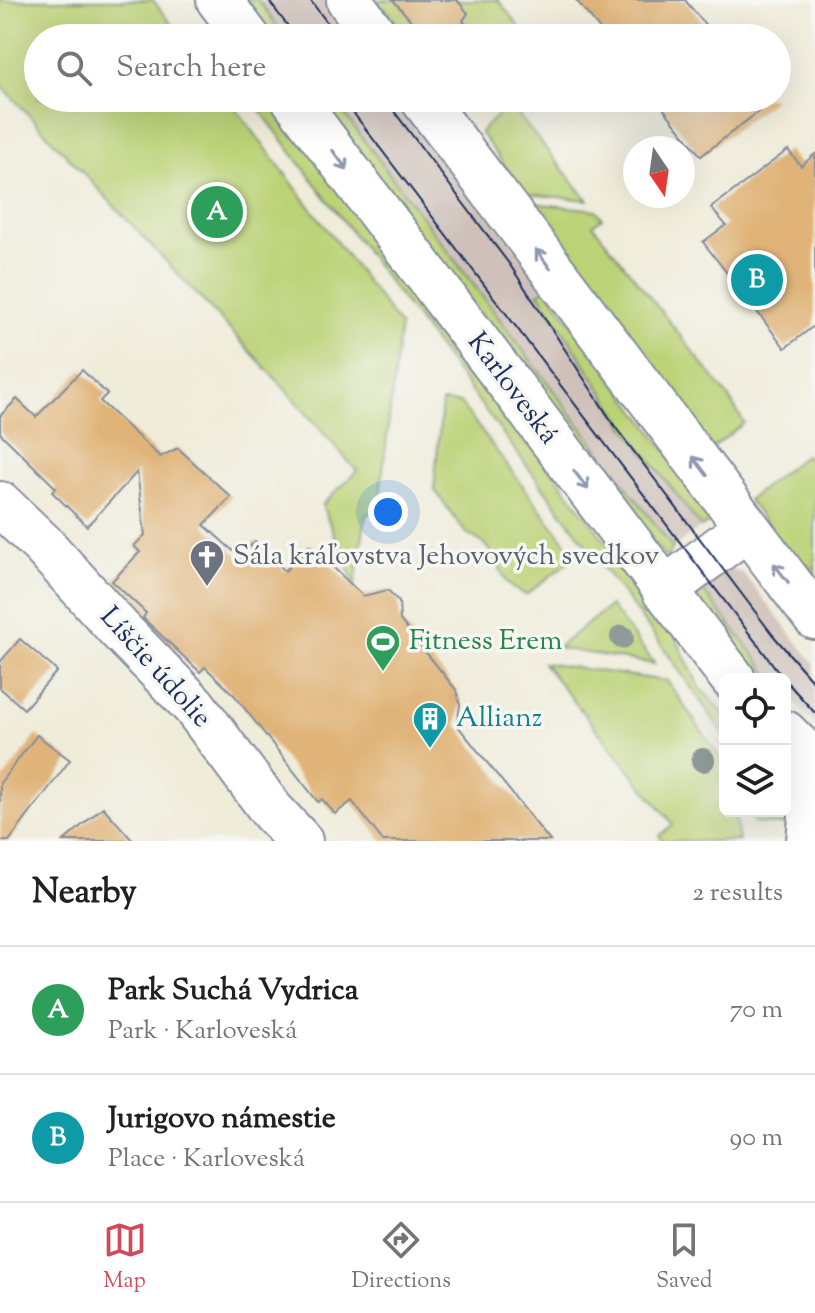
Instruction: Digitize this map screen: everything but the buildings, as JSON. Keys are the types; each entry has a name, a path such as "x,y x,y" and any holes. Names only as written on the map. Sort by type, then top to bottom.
{"main road":[{"path":"219,0 237,24"},
{"path":"349,0 367,24"},
{"name":"Karloveská","path":"304,112 728,673"},
{"path":"433,112 815,617"},
{"name":"Líščie údolie","path":"0,504 43,545 194,706 272,811 300,841"},
{"path":"664,590 747,528"},
{"path":"803,751 811,817 809,841"}],"shaded area":[{"path":"258,0 327,0 345,24 276,24"},
{"path":"343,112 412,112 546,288 539,293 627,429 701,527 673,548"},
{"path":"725,567 744,574 815,665 815,725 791,699 791,673 768,673 698,584"}],"green space":[{"path":"0,0 153,0 171,24 24,24 24,110 0,84"},
{"path":"239,0 258,0 276,24 257,24"},
{"path":"372,0 498,0 517,24 397,24 387,10"},
{"path":"26,112 239,112 400,326 378,512 366,514 355,585 322,505 357,471 277,380"},
{"path":"262,112 283,112 672,630 700,688 719,709 719,727 665,650"},
{"path":"324,112 343,112 673,548 666,558"},
{"path":"501,112 516,112 588,200 527,194 480,132"},
{"path":"530,204 596,210 602,218 593,225 728,396 744,423 710,450"},
{"path":"546,288 717,519 701,527 627,429 539,293"},
{"path":"442,402 460,403 576,556 526,595 512,588 493,554 483,543 465,532 434,489"},
{"path":"805,455 815,466 815,589 748,500"},
{"path":"698,584 768,673 750,673 698,600"},
{"path":"610,606 655,664 557,648"},
{"path":"543,663 667,681 719,756 719,817 736,817 739,841 663,841 659,836 673,824"},
{"path":"791,795 795,826 755,823 753,817 791,817"}],"tram line":[{"path":"268,0 286,24"},
{"path":"310,0 328,24"},
{"path":"353,112 779,673"},
{"path":"395,112 510,265 616,428 772,634 815,684"},
{"path":"791,687 815,713"}],"place":[{"name":"Park Suchá Vydrica","path":"217,212"},
{"name":"Jurigovo námestie","path":"757,280"},
{"name":"Sála kráľovstva Jehovových svedkov","path":"207,588"},
{"name":"Fitness Erem","path":"383,673"},
{"name":"Allianz","path":"430,750"}]}
